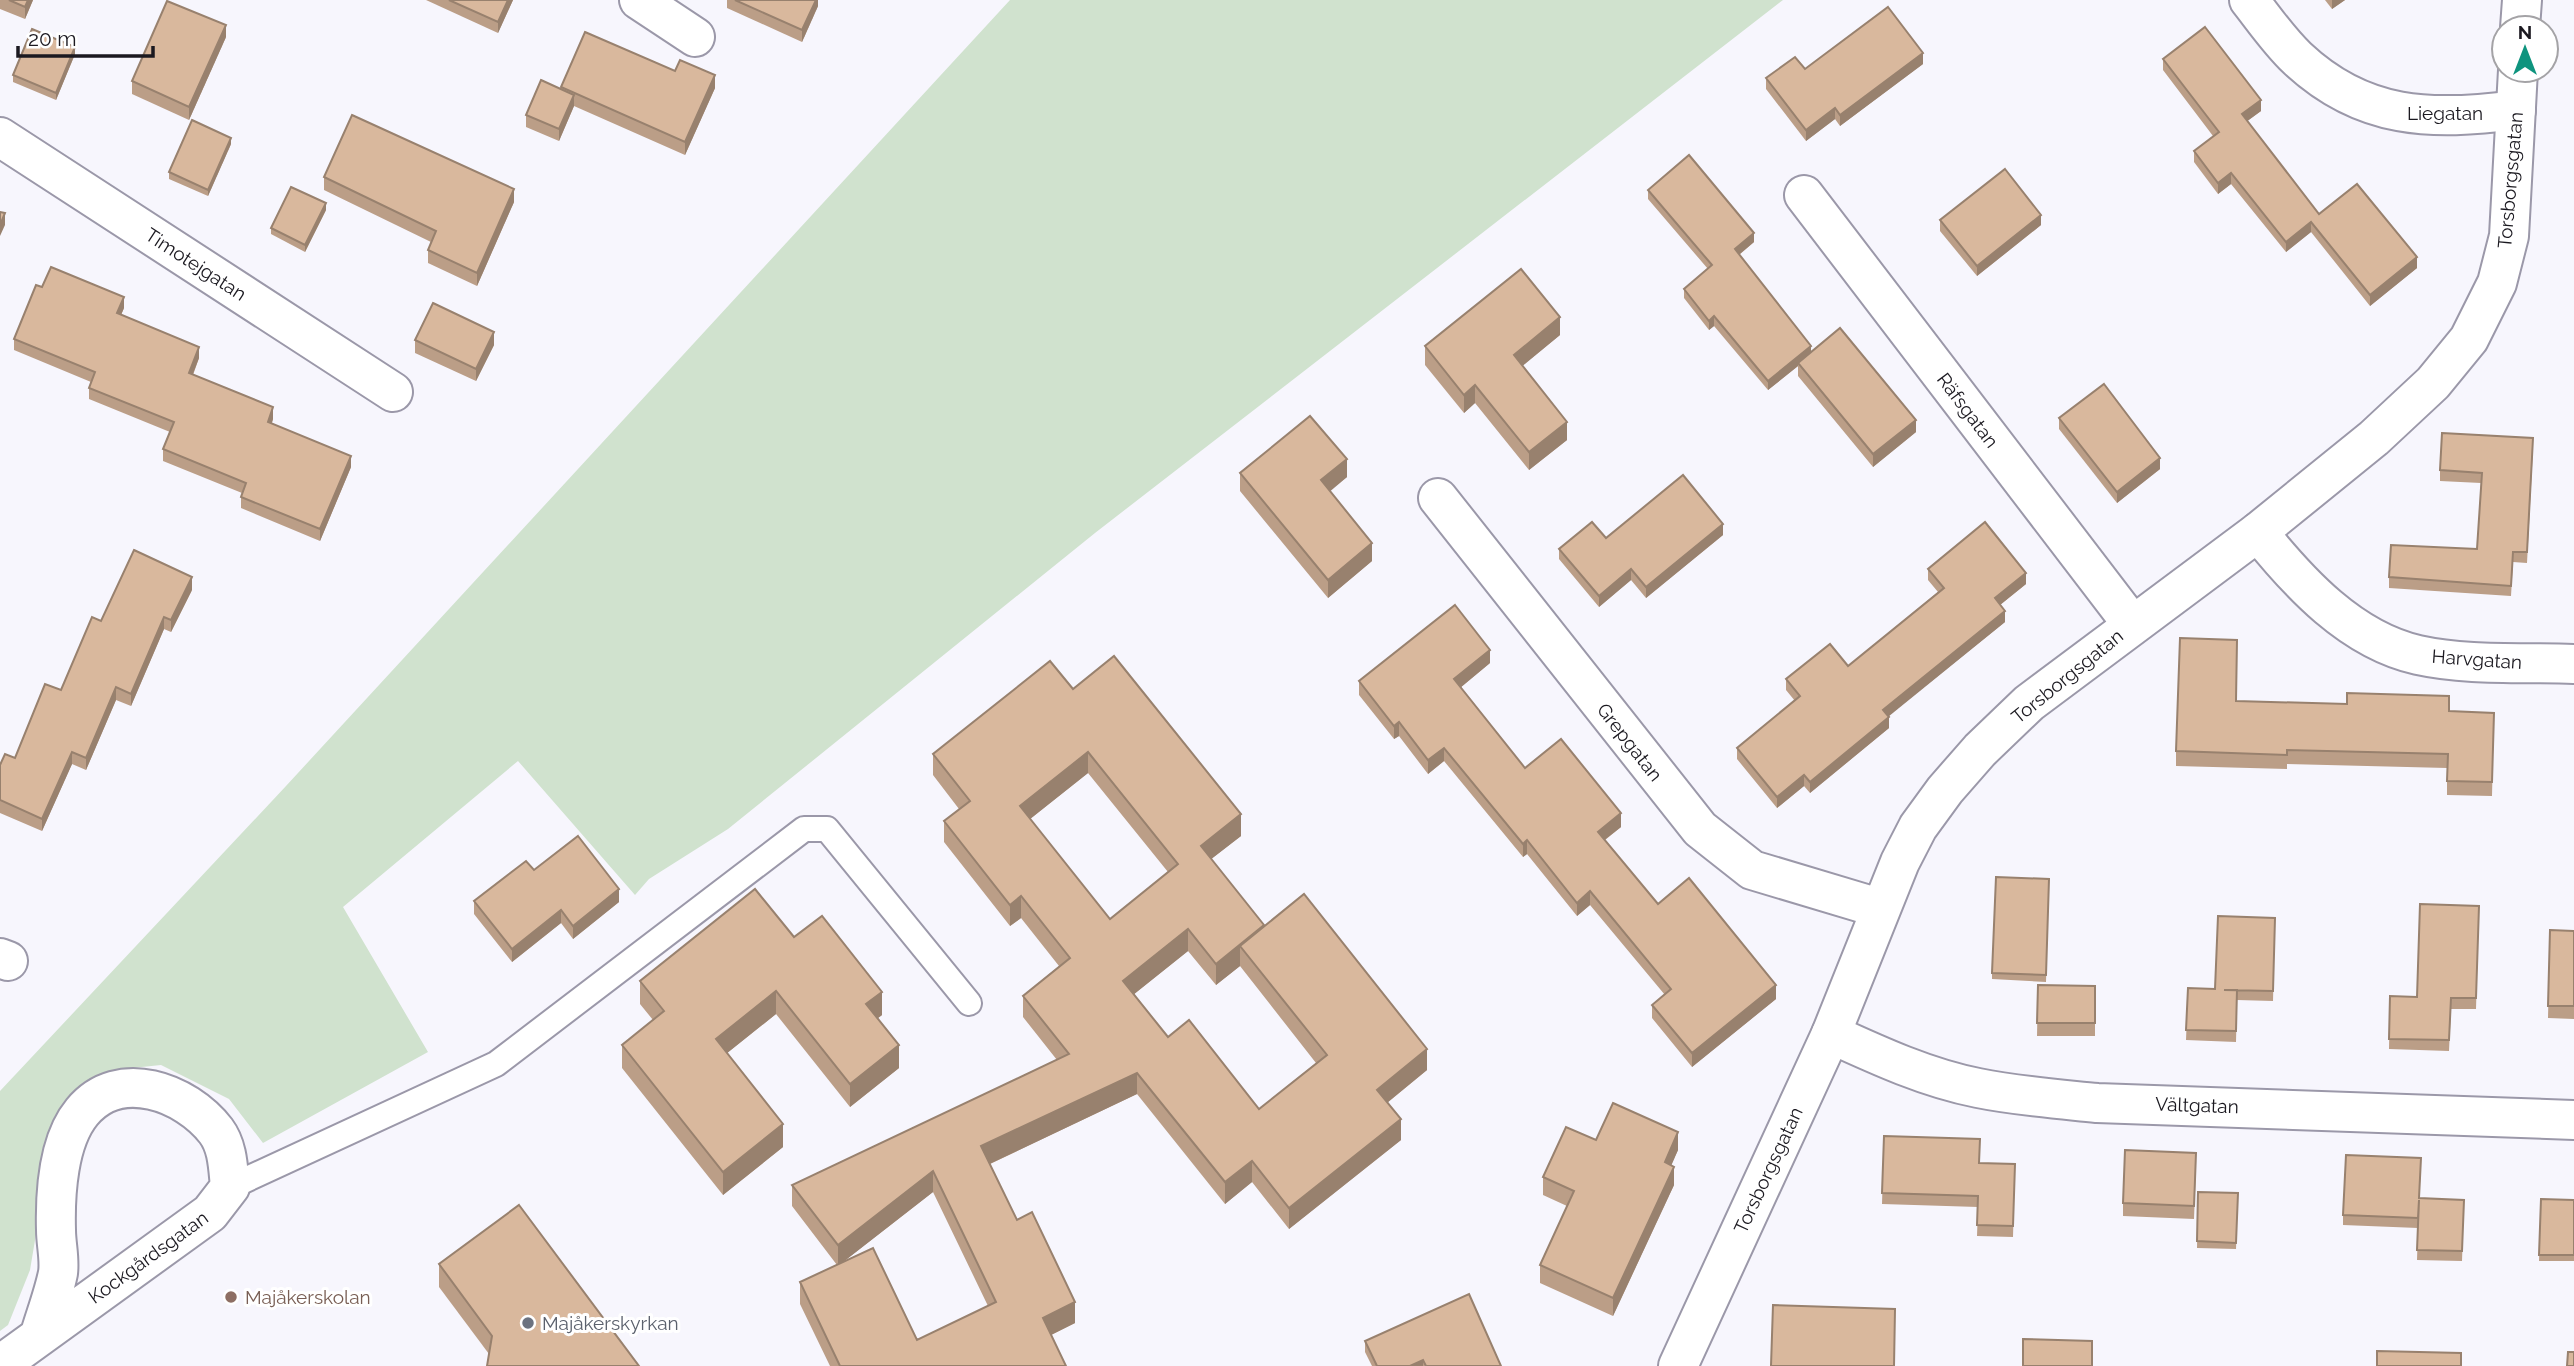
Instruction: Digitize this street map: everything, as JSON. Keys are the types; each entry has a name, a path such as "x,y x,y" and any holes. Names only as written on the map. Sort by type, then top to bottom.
{"street":[{"path":"639,0 695,37"},
{"name":"Liegatan","path":"2249,0 2296,58 2321,77 2366,103 2416,116 2463,117 2516,110"},
{"name":"Torsborgsgatan","path":"1678,1366 1831,1034 1879,908 1918,827 1980,750 2029,703 2258,532 2404,411 2433,383 2469,339 2497,283 2509,236 2517,84"},
{"name":"Timotejgatan","path":"0,137 393,392"},
{"name":"Räfsgatan","path":"1804,195 2132,624"},
{"name":"Grepgatan","path":"1438,498 1700,829 1752,870 1879,908"},
{"name":"Harvgatan","path":"2258,532 2309,592 2360,630 2391,646 2448,660 2574,664"},
{"name":"Vältgatan","path":"1831,1034 1895,1064 1934,1076 1979,1088 2047,1098 2097,1103 2574,1120"},
{"path":"40,1334 58,1271 56,1228 65,1141 82,1111 106,1094 140,1087 168,1092 195,1110 217,1132 228,1158 230,1187"},
{"name":"Kockgårdsgatan","path":"0,1365 211,1213 230,1187"}],"lane":[{"path":"230,1187 496,1064 803,829 827,829 969,1003"}],"green space":[{"path":"1010,0 1783,0 1095,533 728,829 649,879 635,895 518,761 343,907 428,1052 263,1143 229,1099 161,1065 113,1070 75,1097 53,1133 30,1270 8,1325 0,1331 0,1091 286,786"}],"building":[{"path":"9,0 28,0 25,7"},
{"path":"449,0 508,0 498,22"},
{"path":"735,0 816,0 802,30"},
{"path":"167,1 226,25 189,107 132,81"},
{"path":"1888,7 1923,53 1840,115 1835,108 1806,130 1766,78 1795,57 1805,69"},
{"path":"2205,27 2261,100 2242,114 2319,214 2357,184 2417,257 2370,295 2311,222 2286,242 2231,173 2218,183 2194,151 2219,132 2163,59"},
{"path":"32,29 75,47 56,93 13,75"},
{"path":"585,32 675,71 680,60 715,75 685,142 561,87"},
{"path":"541,80 574,95 559,129 526,115"},
{"path":"352,115 514,189 477,273 428,250 436,231 324,177"},
{"path":"192,120 231,138 208,190 169,172"},
{"path":"1689,155 1754,233 1735,249 1811,346 1768,381 1714,316 1709,321 1684,289 1712,265 1648,190"},
{"path":"2005,169 2041,215 1977,266 1940,220"},
{"path":"291,187 326,203 305,245 271,228"},
{"path":"0,212 5,213 0,225"},
{"path":"51,267 124,297 117,313 199,347 189,373 273,407 268,422 351,456 320,529 241,497 246,483 163,449 174,422 89,388 95,372 14,339 36,285 42,287"},
{"path":"1521,269 1560,317 1514,355 1567,422 1529,452 1475,385 1464,395 1425,346"},
{"path":"433,303 494,332 476,369 415,340"},
{"path":"1840,328 1916,420 1873,454 1798,363"},
{"path":"2104,384 2160,458 2117,492 2059,418"},
{"path":"1310,416 1347,459 1321,480 1372,543 1328,580 1240,473"},
{"path":"2442,433 2533,438 2527,552 2513,552 2511,586 2389,577 2391,545 2477,549 2482,473 2440,470"},
{"path":"1683,475 1723,524 1646,587 1631,569 1599,596 1559,549 1592,522 1606,538"},
{"path":"1985,522 2026,573 1995,598 2005,611 1883,710 1889,717 1810,782 1804,775 1777,797 1737,748 1800,696 1786,679 1830,644 1848,666 1944,588 1928,569"},
{"path":"134,550 192,577 171,620 164,617 131,694 116,687 86,758 72,752 42,819 0,800 0,765 5,754 15,758 45,684 61,690 92,617 101,621"},
{"path":"1455,605 1490,650 1454,679 1525,768 1561,739 1621,813 1598,832 1658,904 1689,878 1776,985 1692,1053 1652,1005 1671,989 1590,891 1577,903 1527,840 1523,844 1444,748 1428,760 1399,722 1394,726 1359,681"},
{"path":"2180,638 2237,640 2236,701 2347,704 2347,693 2449,696 2449,711 2494,713 2492,782 2447,781 2448,754 2287,750 2287,755 2176,751"},
{"path":"1114,656 1241,814 1201,846 1264,925 1216,964 1188,929 1123,981 1168,1037 1189,1020 1259,1109 1327,1055 1240,946 1304,894 1427,1049 1377,1090 1401,1119 1289,1208 1252,1161 1225,1182 1137,1073 981,1146 1017,1220 1032,1212 1075,1302 1043,1318 1066,1366 840,1366 800,1282 873,1248 917,1340 996,1302 933,1171 838,1245 792,1185 1069,1054 1023,996 1070,958 1021,896 1010,905 944,821 970,801 933,754 1050,661 1073,689","holes":["1088,752 1178,864 1110,919 1020,806"]},
{"path":"578,836 619,889 573,926 561,910 512,949 474,901 526,861 534,870"},
{"path":"1996,877 2049,879 2046,975 1992,973"},
{"path":"755,889 794,937 822,916 882,992 866,1004 899,1045 850,1084 776,991 716,1039 783,1124 723,1172 622,1045 664,1011 640,981"},
{"path":"2420,904 2479,906 2476,998 2451,998 2449,1040 2389,1039 2390,996 2417,997"},
{"path":"2218,916 2275,918 2273,991 2237,990 2236,1031 2186,1030 2188,988 2215,989"},
{"path":"2550,930 2574,931 2574,1006 2548,1006"},
{"path":"2038,985 2095,986 2095,1023 2037,1023"},
{"path":"1613,1103 1678,1132 1665,1162 1674,1167 1613,1298 1540,1265 1574,1191 1543,1177 1566,1127 1596,1140"},
{"path":"1884,1136 1980,1139 1979,1163 2015,1164 2013,1226 1977,1225 1978,1196 1882,1193"},
{"path":"2125,1150 2196,1153 2194,1206 2123,1203"},
{"path":"2346,1155 2421,1158 2419,1198 2464,1200 2462,1251 2417,1250 2419,1200 2418,1218 2343,1215"},
{"path":"2198,1192 2238,1193 2236,1243 2197,1241"},
{"path":"2541,1199 2574,1200 2574,1255 2539,1255"},
{"name":"Majåkerskyrkan","path":"519,1205 639,1366 487,1366 492,1336 439,1264"},
{"path":"1469,1294 1501,1366 1426,1366 1423,1360 1410,1366 1377,1366 1365,1341"},
{"path":"1773,1305 1895,1309 1894,1366 1771,1366"},
{"path":"2023,1339 2092,1341 2092,1366 2023,1366"},
{"path":"2377,1351 2461,1353 2461,1366 2377,1366"},
{"path":"2568,1352 2574,1352 2574,1366 2567,1366"}],"place":[{"name":"Majåkerskolan","path":"231,1297"},
{"name":"Majåkerskyrkan","path":"528,1323"}]}
